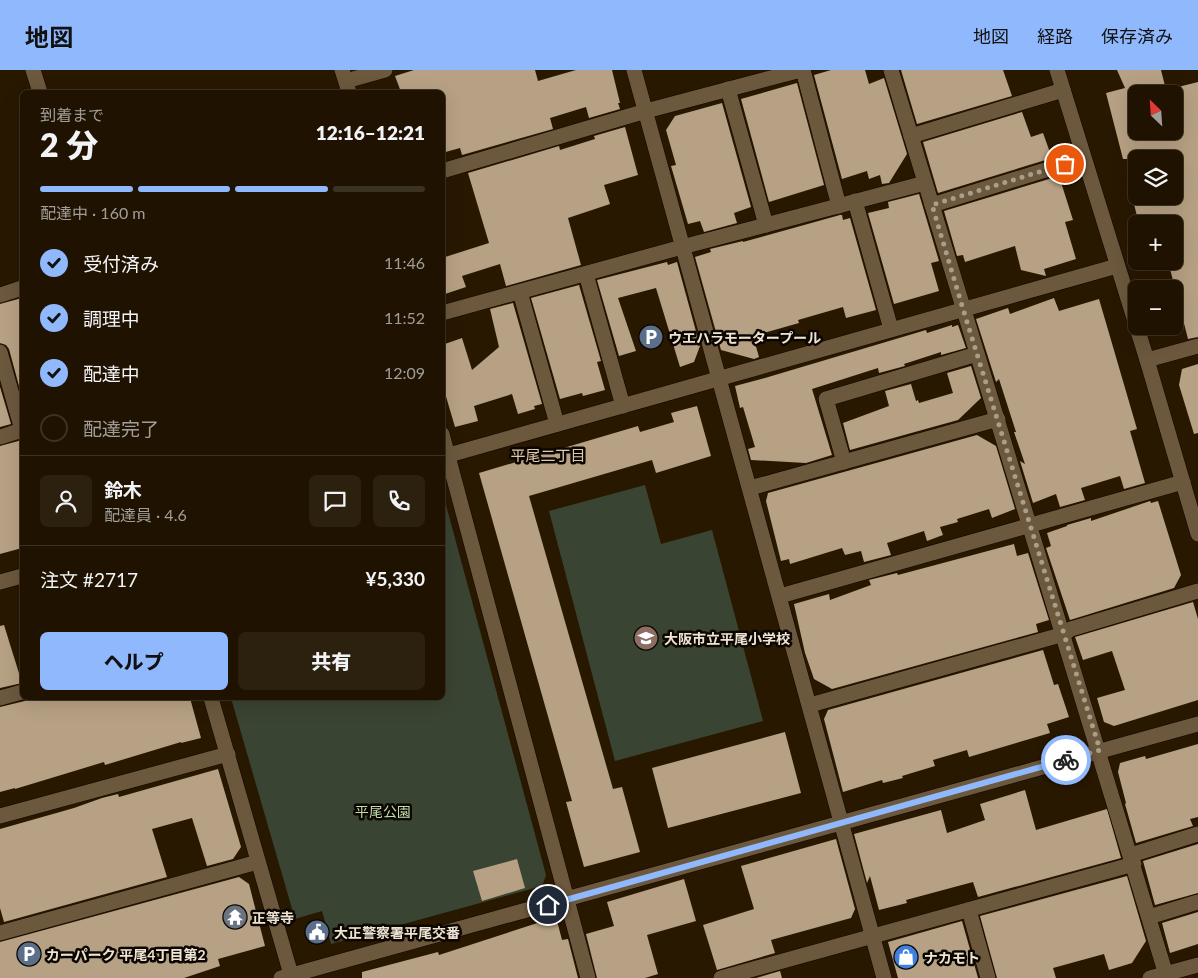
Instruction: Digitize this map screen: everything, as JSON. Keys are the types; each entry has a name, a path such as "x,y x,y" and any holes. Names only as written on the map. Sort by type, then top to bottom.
{"street":[{"path":"34,70 39,90"},
{"path":"346,81 384,70"},
{"path":"634,70 884,978"},
{"path":"445,170 646,111 802,70 839,206"},
{"path":"891,70 1100,750 1167,976"},
{"path":"1057,70 1147,360 1198,534"},
{"path":"728,89 766,224"},
{"path":"911,136 1063,90"},
{"path":"932,205 1084,158"},
{"path":"445,312 766,224 925,183"},
{"path":"856,201 891,329"},
{"path":"588,978 445,457 1117,266"},
{"path":"586,274 623,406"},
{"path":"0,295 20,289"},
{"path":"520,292 558,424"},
{"path":"1147,360 1198,346"},
{"path":"0,352 20,423"},
{"path":"844,462 826,399 977,354"},
{"path":"750,488 998,419"},
{"path":"0,437 20,431"},
{"path":"780,596 1183,482"},
{"path":"0,582 20,577"},
{"path":"810,705 1064,634 1071,629 1198,591"},
{"path":"0,698 20,693"},
{"path":"212,700 258,862 288,977 1198,724"},
{"path":"0,816 228,754"},
{"path":"722,978 970,910 1132,859 1198,834"},
{"path":"0,933 258,862"},
{"path":"1149,917 1198,902"},
{"path":"970,910 988,978"},
{"path":"1150,978 1167,976 1198,964"}],"green space":[{"path":"645,485 661,544 712,530 763,721 615,761 549,511"},
{"name":"平尾公園","path":"445,501 546,875 542,886 331,944 322,911 295,919 232,700 445,700"}],"building":[{"path":"414,70 535,70 538,81 576,70 612,70 620,109 589,118 586,107 550,118 553,129 462,155 460,148 445,152 445,90 400,90 395,76"},
{"path":"831,70 865,70 869,84 884,78 907,154 889,183 882,184 880,175 869,179 867,171 842,179 814,75"},
{"path":"901,70 1003,70 1012,96 917,124"},
{"path":"1117,70 1161,70 1165,85 1128,85 1128,140 1183,140 1183,86 1198,82 1198,337 1188,339 1183,320 1183,280 1173,280 1170,270 1183,270 1183,215 1137,215 1134,205 1183,205 1183,150 1128,150 1128,159 1123,159 1106,93 1125,88"},
{"path":"797,83 824,185 769,202 741,99"},
{"path":"722,103 751,207 734,213 737,223 704,232 700,221 688,224 671,166 676,165 666,130 675,116"},
{"path":"1022,112 1031,137 1043,133 1052,158 938,193 923,142"},
{"path":"625,127 638,175 604,185 610,204 568,218 581,265 506,286 500,264 462,276 466,287 445,294 445,257 489,243 468,173 559,146 560,150 595,139 594,136"},
{"path":"1059,176 1073,220 1065,222 1076,259 1044,269 1046,276 1021,270 1015,246 965,262 963,255 957,256 944,211"},
{"path":"919,194 939,261 931,263 939,291 894,304 868,213 889,208 888,202"},
{"path":"842,215 843,220 850,218 876,310 846,318 843,307 798,320 799,323 753,336 759,357 754,359 721,350 695,257 711,252 710,249 743,242"},
{"path":"667,262 668,265 677,262 700,346 694,362 680,367 656,288 618,298 636,351 619,356 597,280"},
{"path":"579,285 601,361 597,362 605,390 583,396 582,393 560,399 531,298"},
{"path":"1054,298 1059,311 1099,299 1137,429 1130,431 1145,483 1124,489 1120,476 1081,488 1085,500 1060,507 1056,494 1033,503 1020,461 1025,464 1014,432 1016,432 999,379 996,382 976,319 1008,308 1010,314"},
{"path":"20,299 20,390 9,349 6,345 0,343 0,304"},
{"path":"513,303 542,404 534,406 535,409 518,414 512,394 474,406 478,421 455,427 445,393 445,344 462,338 472,370 499,347 490,309"},
{"path":"952,325 952,327 958,325 966,348 941,355 941,352 904,364 905,366 879,373 878,368 812,389 832,455 806,463 751,460 748,449 755,447 743,407 740,408 735,386 926,330 927,333"},
{"path":"1198,364 1198,433 1194,434 1179,385 1182,369"},
{"path":"971,366 981,398 958,420 850,450 843,423 889,406 885,391 911,384 916,401 918,400 919,403 953,393 947,373"},
{"path":"0,387 11,424 0,427"},
{"path":"697,406 711,456 656,473 652,460 529,496 613,789 622,787 640,852 584,867 566,802 572,801 479,473 638,426 640,432 674,422 671,413"},
{"path":"977,435 996,446 1015,509 992,518 989,509 957,519 958,522 940,527 943,535 927,541 924,531 887,543 891,555 864,562 861,551 845,555 842,548 790,564 789,559 781,561 766,501 768,493"},
{"path":"20,441 20,549 0,554 0,446"},
{"path":"1150,501 1151,503 1158,501 1181,575 1174,588 1070,620 1046,548 1051,546 1047,533 1067,525 1091,518 1091,521"},
{"path":"1014,544 1017,556 1028,553 1049,620 1036,624 1038,632 832,689 814,679 805,653 794,604 829,594 830,600 871,585 869,580 897,573 898,575"},
{"path":"1193,602 1198,619 1198,700 1114,726 1104,722 1097,698 1125,690 1112,651 1083,660 1075,637"},
{"path":"4,625 20,677 20,683 0,688 0,626"},
{"path":"1043,650 1054,685 1058,684 1069,717 1047,724 1050,733 969,757 967,750 933,760 935,766 902,776 903,778 883,783 882,780 843,792 824,719 828,710"},
{"path":"29,700 191,700 201,738 181,742 105,765 104,762 0,792 0,707"},
{"path":"785,732 801,793 668,828 652,768"},
{"path":"1198,744 1198,817 1190,819 1193,826 1136,843 1118,772 1120,763 1145,756 1146,759"},
{"path":"218,769 241,847 233,859 207,866 192,818 152,829 167,877 4,922 0,908 0,829 102,798 118,794 119,797"},
{"path":"1025,790 1036,830 1107,809 1121,858 978,897 973,882 906,900 907,903 879,910 870,876 867,883 854,834 941,810 947,833 985,820 980,804"},
{"path":"836,839 855,909 851,918 771,940 775,953 717,970 703,925 754,909 741,866"},
{"path":"1198,844 1198,893 1155,905 1143,861"},
{"path":"517,859 525,888 482,901 473,871"},
{"path":"1127,876 1146,941 1132,963 1109,970 1104,954 1053,968 1056,978 997,978 980,916"},
{"path":"239,877 249,884 265,946 218,959 220,966 184,978 0,978 0,942"},
{"path":"684,879 696,921 647,935 658,974 645,978 597,978 586,934 614,926 607,902"},
{"path":"1198,912 1198,944 1170,953 1162,923"},
{"path":"556,917 562,940 568,939 578,978 362,978 362,972 438,952 439,955"},
{"path":"962,921 978,978 898,978 888,942"},
{"path":"780,971 782,978 756,978"}],"way so far":[{"path":"1065,164 932,205 1100,750 1066,760"}],"place":[{"name":"ウエハラモータープール","path":"651,337"},
{"name":"大阪市立平尾小学校","path":"646,638"},
{"name":"正等寺","path":"235,917"},
{"name":"大正警察署平尾交番","path":"317,932"},
{"name":"カーパーク 平尾4丁目第2","path":"29,954"},
{"name":"ナカモト","path":"906,957"}],"district":[{"name":"平尾二丁目","path":"548,455"}],"route":[{"path":"548,905 843,824 1066,760"}]}
